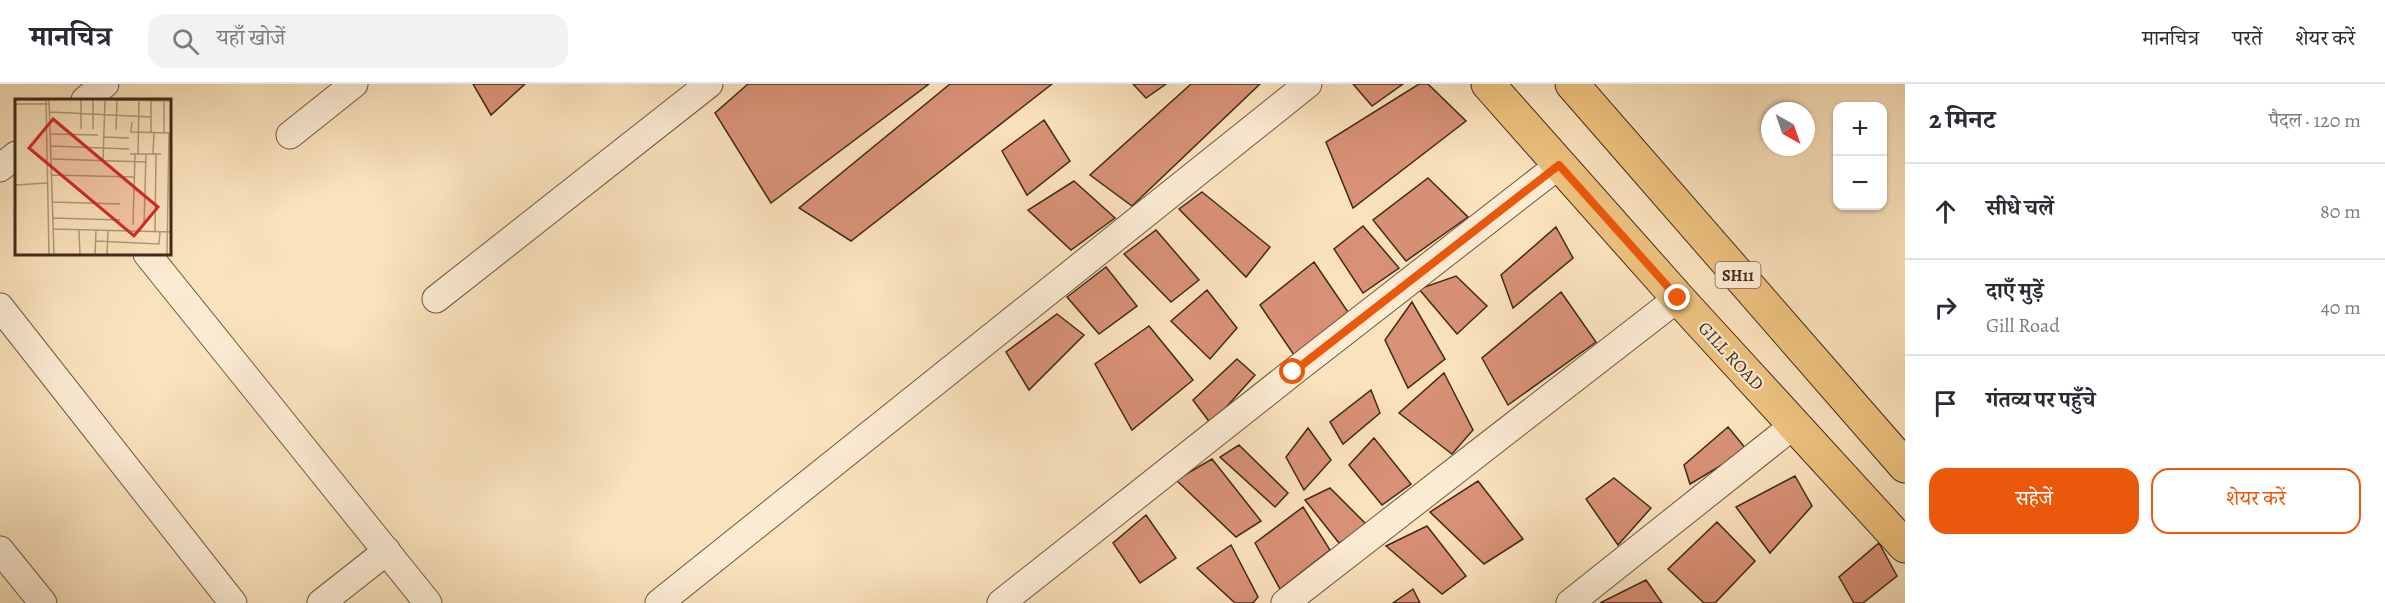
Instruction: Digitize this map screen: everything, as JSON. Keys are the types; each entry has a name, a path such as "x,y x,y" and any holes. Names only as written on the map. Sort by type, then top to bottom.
{"main road":[{"name":"GILL ROAD","path":"1488,84 1678,298 1905,546"},
{"name":"SH11","path":"1572,84 1905,466"}],"street":[{"path":"85,99 105,84"},
{"path":"290,135 354,84"},
{"path":"436,300 709,84"},
{"path":"659,603 1308,84"},
{"path":"0,168 15,156"},
{"path":"1001,603 1559,165"},
{"path":"148,255 428,603"},
{"path":"1285,603 1678,298"},
{"path":"0,307 233,603"},
{"path":"1570,603 1794,425"},
{"path":"0,550 43,603"},
{"path":"321,603 387,551"}],"building":[{"path":"473,84 525,84 491,115"},
{"path":"748,84 929,84 771,203 715,113"},
{"path":"950,84 1052,84 851,241 799,208"},
{"path":"1133,84 1166,84 1146,98"},
{"path":"1191,84 1260,84 1132,206 1090,175"},
{"path":"1353,84 1403,84 1372,106"},
{"path":"1419,84 1428,84 1466,121 1353,208 1326,142"},
{"path":"1044,120 1070,161 1027,195 1002,151"},
{"path":"1428,178 1468,217 1406,261 1373,220"},
{"path":"1074,181 1115,218 1071,250 1028,210"},
{"path":"1202,192 1270,247 1246,277 1179,209"},
{"path":"1363,226 1399,268 1363,293 1334,249"},
{"path":"1556,227 1573,258 1513,308 1501,275"},
{"path":"1156,230 1199,280 1171,302 1124,254"},
{"path":"1314,262 1348,312 1294,355 1260,305"},
{"path":"1106,267 1137,306 1099,334 1067,297"},
{"path":"1456,276 1487,306 1457,334 1419,289"},
{"path":"1207,290 1237,328 1210,359 1171,321"},
{"path":"1561,292 1596,342 1508,405 1482,358"},
{"path":"1412,302 1445,359 1408,388 1385,340"},
{"path":"1057,314 1084,335 1029,390 1006,352"},
{"path":"1149,326 1193,380 1132,430 1095,364"},
{"path":"1237,359 1255,375 1211,424 1193,400"},
{"path":"1444,373 1473,430 1452,454 1399,413"},
{"path":"1371,390 1380,413 1343,444 1330,422"},
{"path":"1728,427 1747,450 1690,484 1684,465"},
{"path":"1308,428 1331,460 1304,490 1286,457"},
{"path":"1374,438 1411,484 1382,505 1349,465"},
{"path":"1239,445 1288,493 1275,507 1220,457"},
{"path":"1212,459 1261,521 1236,537 1176,480"},
{"path":"1795,476 1812,506 1770,553 1736,507"},
{"path":"1614,478 1651,508 1618,545 1586,499"},
{"path":"1478,481 1523,539 1484,564 1430,512"},
{"path":"1330,488 1369,527 1339,543 1305,500"},
{"path":"1303,507 1330,550 1280,589 1255,543"},
{"path":"1146,515 1176,558 1140,583 1113,543"},
{"path":"1717,522 1755,561 1715,603 1704,603 1668,569"},
{"path":"1427,526 1466,576 1442,594 1386,546"},
{"path":"1879,543 1897,576 1863,603 1854,603 1839,577"},
{"path":"1231,545 1258,597 1253,603 1235,603 1197,568"},
{"path":"1646,580 1662,603 1600,603"},
{"path":"1413,589 1420,603 1393,603"}],"route":[{"path":"1293,372 1559,165 1678,298"}]}
